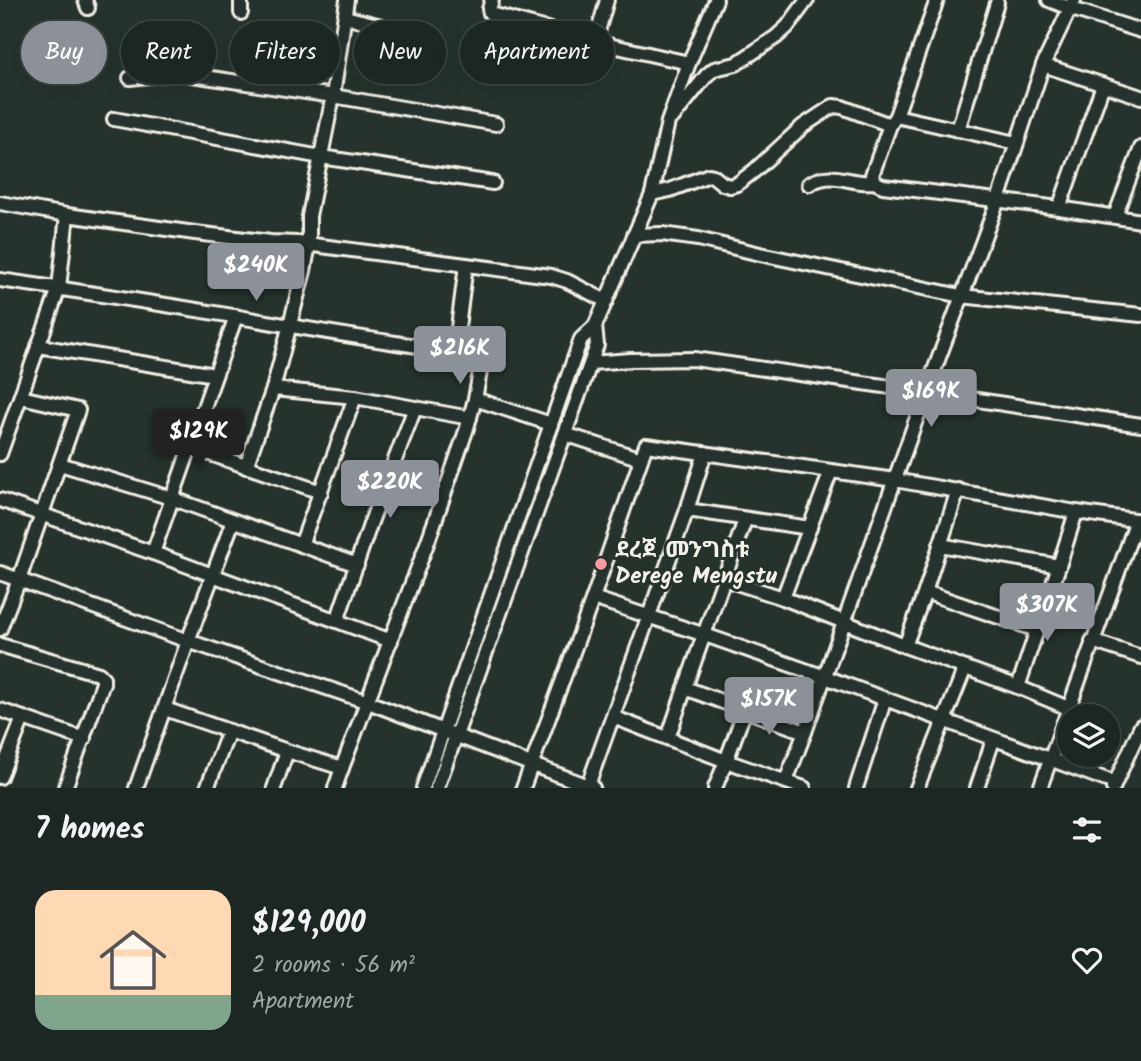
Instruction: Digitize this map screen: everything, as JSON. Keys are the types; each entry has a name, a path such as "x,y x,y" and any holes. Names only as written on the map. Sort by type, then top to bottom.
{"street":[{"path":"246,467 272,389 304,271 309,244 309,216 333,96 347,0"},
{"path":"492,0 490,13 517,21"},
{"path":"601,21 607,0"},
{"path":"423,788 581,339 595,327 652,194 668,122 716,0"},
{"path":"668,122 707,75 714,69 736,64 776,37 807,0"},
{"path":"874,182 872,175 937,0"},
{"path":"1049,0 1071,4 1141,31"},
{"path":"958,130 997,3"},
{"path":"786,781 998,200 1043,65 1071,4"},
{"path":"345,16 364,21"},
{"path":"614,46 689,63"},
{"path":"1043,65 1141,97"},
{"path":"216,79 496,124"},
{"path":"1059,208 1103,85"},
{"path":"652,194 709,175 723,184 737,184 803,126 833,106 893,121 958,130 1016,143"},
{"path":"114,119 321,157 493,183"},
{"path":"1115,216 1140,156"},
{"path":"809,184 819,178 837,176 883,186 1141,221"},
{"path":"0,203 195,233 309,244 551,276 606,301"},
{"path":"0,454 58,288 67,215"},
{"path":"634,235 662,234 698,239 961,296 1141,315"},
{"path":"456,351 466,265"},
{"path":"0,281 456,351 473,354 482,361 470,418 428,541 335,788"},
{"path":"153,553 236,316"},
{"path":"436,788 591,363 597,345 595,327"},
{"path":"38,346 215,375"},
{"path":"591,363 694,359 1141,425"},
{"path":"272,389 355,397 470,418"},
{"path":"0,629 78,410 21,397"},
{"path":"301,545 355,397"},
{"path":"475,399 551,424"},
{"path":"337,621 415,408"},
{"path":"565,434 641,459"},
{"path":"523,788 646,445 895,480 1076,512 1139,520 1069,704"},
{"path":"190,447 321,492"},
{"path":"0,573 368,702 589,787 705,453"},
{"path":"60,464 171,498 356,565"},
{"path":"783,598 831,471"},
{"path":"905,646 925,593 957,490"},
{"path":"0,500 391,641"},
{"path":"687,510 810,528"},
{"path":"1018,687 1076,512"},
{"path":"668,738 745,520"},
{"path":"136,788 233,522"},
{"path":"940,545 1059,566"},
{"path":"724,579 783,598 1058,704"},
{"path":"925,593 1037,630"},
{"path":"593,598 825,677 1114,786 1141,726"},
{"path":"1092,641 1141,657"},
{"path":"0,646 99,674 103,678 65,788"},
{"path":"917,788 965,668"},
{"path":"685,688 805,732"},
{"path":"856,788 885,699"},
{"path":"165,709 342,768"},
{"path":"0,710 84,739"},
{"path":"715,788 745,710"},
{"path":"613,717 804,788"},
{"path":"0,777 23,718"},
{"path":"207,788 229,731"},
{"path":"977,788 993,740"},
{"path":"1040,788 1057,740"},
{"path":"274,788 288,751"}],"place":[{"name":"ደረጀ መንግስቱ Derege Mengstu","path":"601,564"}]}
